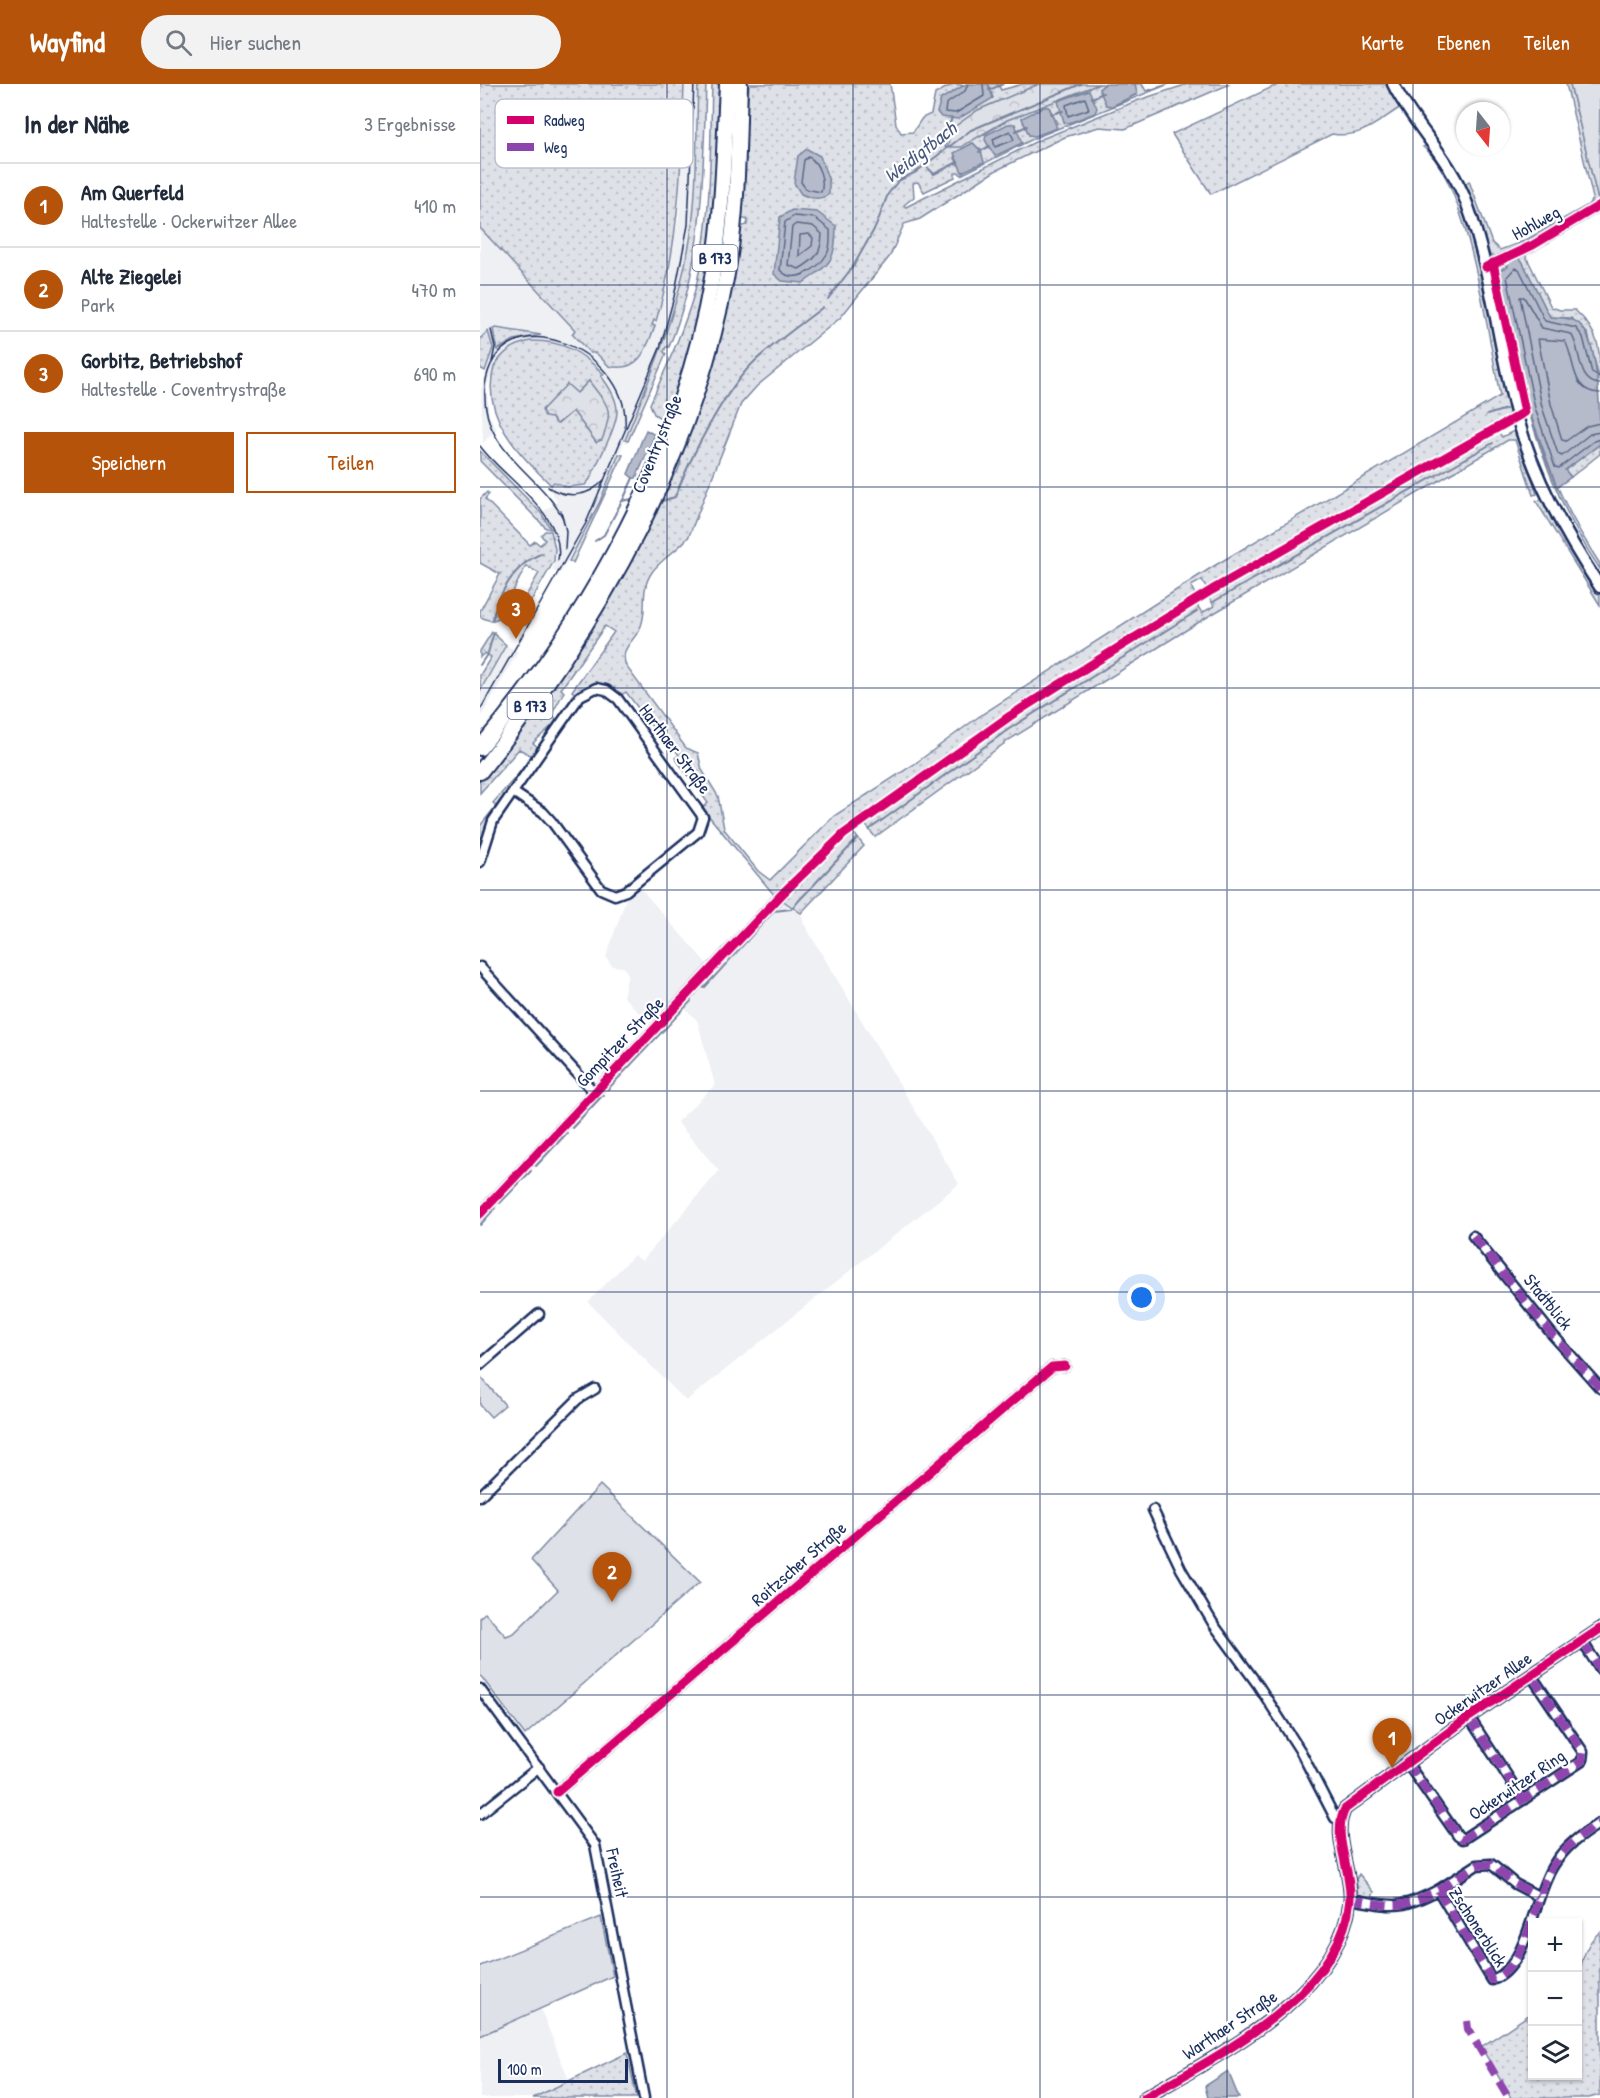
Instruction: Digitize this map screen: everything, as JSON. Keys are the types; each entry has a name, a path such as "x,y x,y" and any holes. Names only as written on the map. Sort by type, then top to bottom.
{"highway":[{"name":"Coventrystraße","path":"480,748 552,651 605,567 644,492 672,427 693,366 712,278 720,222 727,84"},
{"name":"Coventrystraße","path":"480,772 536,699 617,574 686,431 705,369 727,272 733,223 740,84"}],"street":[{"path":"1393,84 1403,104 1457,179 1478,234 1524,439 1549,501 1600,587"},
{"name":"Hohlweg","path":"1486,267 1533,245 1600,205"},
{"name":"Harthaer Straße","path":"480,862 493,821 513,792 580,696 596,688 606,690 618,699 702,812 704,822 698,832 626,891 612,895 601,889 543,812 513,792"},
{"name":"Gompitzer Straße","path":"480,1215 784,892"},
{"path":"480,968 595,1093"},
{"name":"Stadtblick","path":"1473,1236 1551,1333 1600,1388"},
{"path":"480,1365 539,1314"},
{"name":"Roitzscher Straße","path":"557,1792 1052,1367 1065,1366"},
{"path":"480,1496 578,1399 595,1389"},
{"path":"1153,1510 1181,1569 1210,1619 1258,1685 1301,1752 1335,1818 1340,1819 1350,1899"},
{"name":"Ockerwitzer Allee","path":"1340,1819 1352,1803 1469,1717 1600,1629"},
{"path":"1582,1641 1600,1669"},
{"name":"Ockerwitzer Ring","path":"1407,1763 1458,1836 1463,1839 1584,1757 1531,1675"},
{"name":"Freiheit","path":"480,1689 595,1845 644,2098"},
{"path":"1469,1717 1523,1800"},
{"path":"480,1814 539,1767"},
{"name":"Zschonerblick","path":"1350,1899 1398,1907 1410,1905 1438,1890 1492,1980 1508,1970 1518,1957 1538,1896 1552,1867 1566,1847 1600,1823"},
{"path":"1438,1890 1477,1865 1491,1864 1515,1884 1538,1896"},
{"name":"Warthaer Straße","path":"1144,2098 1256,2031 1292,2003 1333,1948 1350,1899"}],"shaded area":[{"path":"684,84 698,84 695,199 690,238 676,304 659,356 600,501 560,574 552,570 557,557 555,541 541,513 557,502 549,488 554,482 562,486 590,479 614,422 617,412 616,404 601,376 603,374 572,347 558,343 530,341 517,344 507,350 492,372 487,386 489,416 497,429 483,443 481,390 491,354 488,331 480,339 480,228 576,331 573,334 602,360 650,340 655,327 652,325 654,320 657,321 664,297 679,215 681,168 693,168 693,99 683,99","holes":["493,329 540,336 521,338 498,350"]},
{"path":"506,645 518,652 480,719 480,691"},
{"path":"640,888 708,965 654,1023 644,1012 641,1015 623,996 628,974 623,967 612,966 606,957 626,899"},
{"path":"782,900 801,913 804,924 959,1184 686,1401 588,1302 634,1255 642,1261 719,1171 677,1122 715,1085 697,1020 682,1006"},
{"path":"540,2007 570,2083 533,2098 480,2098 480,2036"}],"green space":[{"path":"480,84 684,84 684,99 495,99 495,168 680,168 675,233 664,292 648,343 640,358 634,363 628,366 609,366 596,353 590,353 572,334 575,330 480,228"},
{"path":"698,84 706,84 704,151 699,217 689,283 681,315 669,347 666,347 664,352 666,354 628,441 625,440 671,317 685,266 693,221 696,182"},
{"path":"712,84 722,84 715,222 697,329 668,419 665,421 654,414 650,404 685,322 700,268 709,190"},
{"path":"749,84 890,84 896,124 901,133 913,132 922,118 931,114 935,94 953,84 991,89 988,84 998,84 1001,90 1023,84 1039,84 978,110 980,137 1007,120 1099,84 1105,84 1099,89 1112,106 1137,94 1135,84 1142,84 1146,91 1169,84 1037,137 961,175 959,172 955,173 955,177 924,192 918,182 913,183 914,197 904,205 906,207 1039,140 1139,100 1188,84 1230,84 1125,129 1099,127 1065,137 995,171 920,219 904,224 890,256 840,318 757,386 741,404 689,536 656,567 648,579 641,626 626,649 624,660 626,666 686,748 698,753 702,770 718,796 724,829 758,871 770,880 834,816 913,765 981,715 1214,566 1500,396 1483,302 1464,226 1439,165 1423,147 1428,145 1451,180 1473,235 1511,409 1508,415 1208,590 1202,580 1191,586 1196,597 1008,713 857,818 775,896 707,814 703,807 708,803 675,758 679,755 667,738 663,741 626,692 620,696 609,687 594,684 576,695 572,691 614,632 605,626 561,689 564,692 553,712 556,722 533,743 539,748 532,756 519,749 480,793 480,781 509,746 588,634 633,555 672,473 677,473 681,462 678,460 711,369 740,227 747,225 748,220 740,218","holes":["1049,107 1057,123 1029,135 1022,118","973,143 981,151 963,172 954,157"]},
{"path":"1039,84 1099,84 1007,120 961,147 948,147 950,130 978,110"},
{"path":"1279,84 1389,84 1401,107 1360,132 1332,134 1211,194 1172,134"},
{"path":"1566,84 1570,84 1599,204 1530,245 1502,255 1490,256 1465,184 1469,181 1492,243 1500,250 1524,241 1588,205 1593,198"},
{"path":"1570,84 1600,84 1599,204"},
{"path":"1524,252 1551,307 1560,310 1575,310 1594,334 1599,350 1600,382 1588,334 1571,318 1550,317 1522,261 1517,257"},
{"path":"1503,262 1508,267 1514,336 1521,375 1536,432 1557,486 1584,539 1600,564 1600,569 1560,499 1533,426 1514,349 1497,270 1497,266"},
{"path":"493,329 541,335 514,340 497,350"},
{"path":"488,331 493,348 485,371 480,368 480,339"},
{"path":"542,341 562,345 587,359 604,374 601,376 615,402 616,418 606,445 585,485 567,487 554,482 551,485 527,461 498,418 491,385 494,367 505,353 524,343","holes":["589,381 596,442 573,411 558,424 552,418"]},
{"path":"589,381 608,408 608,421 602,440 596,442 573,411 557,424 552,418 545,417 542,410 567,384 577,393"},
{"path":"1513,424 1537,494 1533,495 1515,440 1508,440 1204,619 1012,738 875,837 864,823 1013,719 1197,605 1202,613 1214,606 1209,597 1473,444 1475,446 1479,444 1478,441 1497,430 1502,437 1514,431"},
{"path":"1600,444 1600,454 1571,477 1565,470"},
{"path":"480,451 541,513 551,529 546,528 480,461"},
{"path":"619,454 623,455 573,563 569,561 600,501"},
{"path":"487,492 489,494 485,499 530,545 535,541 540,545 545,540 541,535 545,531 551,531 555,549 554,561 516,627 510,624 539,573 526,566 499,618 491,621 480,617 480,611 500,574 480,563 480,499"},
{"path":"1542,500 1600,594 1600,605 1536,501"},
{"path":"492,632 506,645 480,691 480,675 491,657 485,653 480,657 480,651"},
{"path":"526,765 489,820 480,845 480,826 496,806 493,803"},
{"path":"853,832 864,846 801,913 782,900"},
{"path":"480,1376 505,1405 491,1417 480,1405"},
{"path":"600,1485 700,1582 525,1735 480,1675 480,1617 485,1613 506,1636 514,1633 558,1590 531,1560"},
{"path":"1359,1874 1374,1892 1372,1898 1358,1895 1356,1879"},
{"path":"601,1917 613,1976 480,2036 480,1966"},
{"path":"1600,1932 1600,2095 1589,2098 1511,2098 1481,2047 1528,2016 1528,2080 1582,2080 1582,1964 1590,1944"},
{"path":"627,2053 637,2098 533,2098"}],"water":[{"path":"966,84 988,84 993,98 958,119 941,117 937,112 941,99"},
{"path":"1105,84 1135,84 1137,94 1112,106 1106,105 1099,89"},
{"path":"1089,90 1097,108 1095,113 1069,123 1064,122 1058,101"},
{"path":"1044,107 1049,107 1057,128 1035,136 1029,135 1022,118"},
{"path":"1008,124 1015,124 1022,143 995,156 985,140 986,135"},
{"path":"973,143 981,151 984,162 962,172 954,153"},
{"path":"807,149 820,156 829,181 829,194 822,198 811,198 801,194 794,183 798,156"},
{"path":"792,210 817,212 836,226 833,254 830,260 820,271 803,283 782,281 774,274 780,217"},
{"path":"1517,257 1522,261 1550,317 1574,320 1585,330 1594,360 1599,397 1600,444 1565,470 1571,477 1557,487 1529,410 1499,270 1508,267 1508,261"},
{"path":"646,430 655,435 636,478 633,478 628,474"},
{"path":"1228,2071 1239,2098 1208,2098 1205,2086"}],"waterway":[{"path":"989,90 1003,84"},
{"name":"Weidigtbach","path":"828,299 854,265 876,226 888,194 898,181 916,172 971,130 1081,84"},
{"path":"1092,98 1103,93"},
{"path":"1051,114 1063,111"},
{"path":"946,149 944,137 952,118"},
{"path":"1016,131 1027,126"},
{"path":"979,152 990,146"},
{"path":"925,165 934,174 958,162"},
{"name":"Weidigtbach","path":"662,501 675,497 709,426 743,375 770,348 823,307"},
{"path":"1487,415 1506,409"},
{"path":"1213,602 1493,443"},
{"path":"623,500 633,478"},
{"name":"Weidigtbach","path":"595,541 604,535 622,501 632,499"},
{"name":"Weidigtbach","path":"492,621 503,590 509,581 524,564 543,553"},
{"path":"870,829 1009,729 1197,611"},
{"name":"Weidigtbach","path":"480,665 488,653 494,632"},
{"path":"704,988 774,911 791,909 857,839"},
{"path":"608,1089 691,1001"},
{"path":"572,1128 603,1095"},
{"path":"536,1166 567,1133"},
{"path":"500,1203 531,1171"},
{"path":"480,1225 495,1208"}],"tram line":[{"path":"693,108 694,84"},
{"path":"480,710 586,523 660,348 674,297 688,225 690,168"},
{"path":"491,330 495,347 492,362"},
{"path":"563,518 552,501 512,459 491,428 486,409 485,386 495,358 513,342 536,338 562,342 587,355 607,374 621,399 625,427"},
{"path":"480,446 543,512 553,527 558,543 558,560"},
{"path":"548,487 570,495 592,490 604,480"},
{"path":"561,511 566,531 565,549"}],"marked path":[{"path":"1473,1236 1551,1333 1600,1388"},
{"path":"1582,1641 1600,1669"},
{"path":"1407,1763 1458,1836 1463,1839 1582,1761 1583,1752 1531,1675"},
{"path":"1469,1717 1523,1800"},
{"path":"1350,1899 1395,1905 1413,1901 1438,1890 1492,1980 1504,1973 1522,1947 1546,1879 1553,1866 1574,1842 1600,1823"},
{"path":"1438,1890 1477,1865 1491,1864 1515,1884 1538,1896"},
{"path":"1467,2021 1468,2029 1509,2098"}],"cycle path":[{"path":"1486,267 1533,245 1600,205"},
{"path":"480,1214 784,892 844,834 1010,716 1100,659 1212,590 1525,412 1493,263"},
{"path":"557,1792 1052,1367 1065,1366"},
{"path":"1144,2098 1206,2063 1271,2019 1301,1993 1325,1965 1342,1933 1350,1899 1340,1830 1345,1809 1469,1717 1600,1629"}],"place":[{"name":"Gorbitz, Betriebshof","path":"516,639"},
{"name":"Alte Ziegelei","path":"612,1602"},
{"name":"Am Querfeld","path":"1392,1768"}]}
